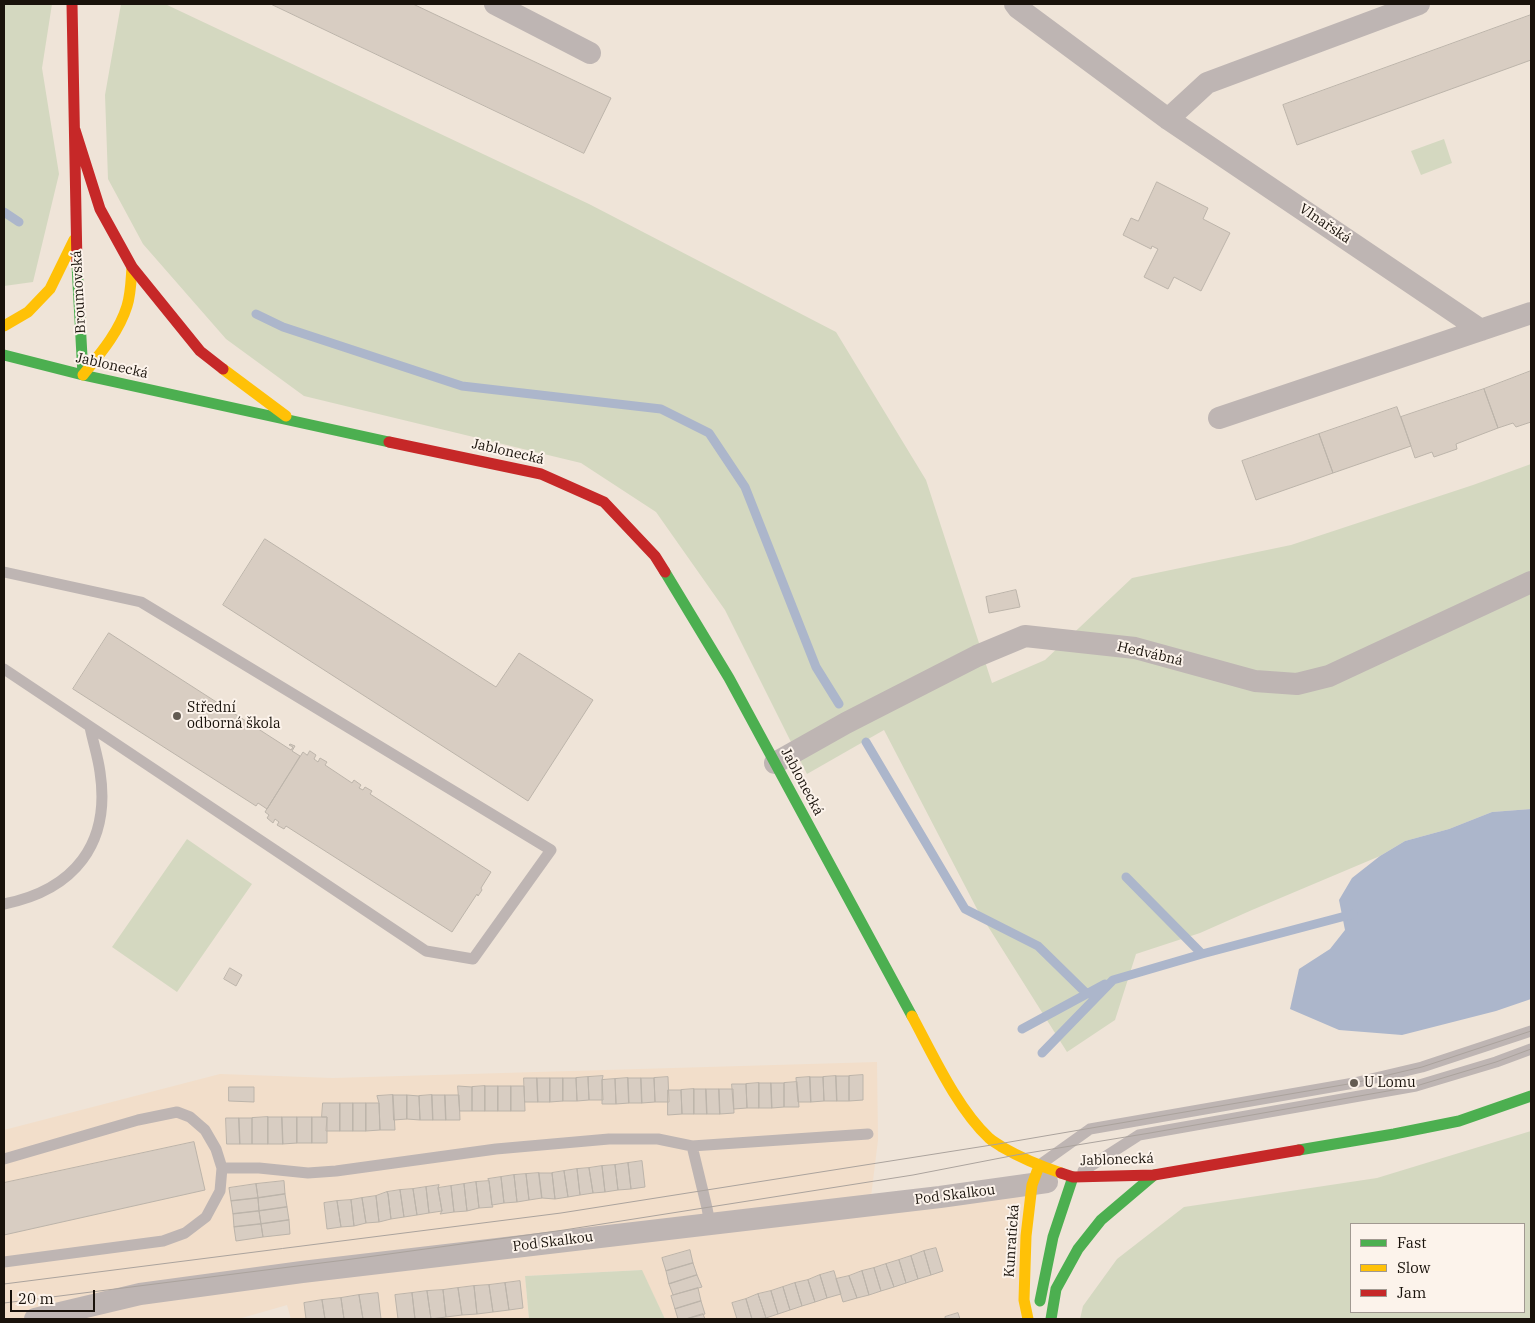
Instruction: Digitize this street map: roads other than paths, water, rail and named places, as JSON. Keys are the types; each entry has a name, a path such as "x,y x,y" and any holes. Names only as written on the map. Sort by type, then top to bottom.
{"main road":[{"name":"Broumovská","path":"72,4 76,236 83,375"},
{"name":"Broumovská","path":"75,130 100,209 132,267 200,351 293,422"},
{"name":"Broumovská","path":"4,326 28,312 50,289 76,236"},
{"path":"83,375 108,344 122,320 130,296 132,267"},
{"name":"Jablonecká","path":"4,355 83,375 293,422 541,474 604,502 655,556 729,678 952,1089 970,1116 990,1139 1016,1155 1035,1175"},
{"name":"Jablonecká","path":"1073,1177 1154,1175 1394,1134 1459,1121 1531,1096"},
{"name":"Kunratická","path":"1028,1319 1024,1300 1026,1236 1035,1175"},
{"path":"1051,1319 1056,1289 1078,1249 1101,1220 1154,1175"},
{"path":"1038,1319 1038,1310 1053,1237 1073,1177"}],"street":[{"path":"494,4 590,53"},
{"name":"Vlnařská","path":"1015,4 1168,119 1481,330"},
{"path":"1168,119 1207,83 1419,4"},
{"path":"1219,418 1531,313"},
{"name":"Hedvábná","path":"775,763 846,723 977,656 1025,636 1135,648 1255,682 1297,684 1328,676 1531,582"},
{"name":"Pod Skalkou","path":"35,1319 140,1294 302,1272 710,1224 1035,1175 1073,1177"}],"lane":[{"path":"4,572 141,602 551,850 473,960 426,951 4,669"},
{"path":"4,904 22,901 46,891 66,878 79,865 92,846 101,805 100,773 90,727"},
{"path":"1035,1175 1090,1128 1354,1082 1422,1068 1531,1030"},
{"path":"1073,1177 1139,1135 1416,1086 1496,1062 1531,1049"},
{"path":"4,1159 138,1120 177,1112 190,1117 204,1130 216,1149 222,1168 220,1191 206,1216 186,1233 163,1241 4,1262"},
{"path":"222,1168 259,1168 308,1173 336,1171 496,1149 609,1139 658,1139 692,1146 868,1134"},
{"path":"692,1146 710,1224"}],"water":[{"path":"1531,809 1531,999 1496,1011 1402,1035 1339,1030 1290,1009 1299,969 1330,949 1345,930 1339,900 1352,878 1380,856 1405,841 1449,829 1492,812"}],"waterway":[{"path":"4,212 19,222"},
{"path":"256,314 283,327 462,386 661,409 709,433 745,487 816,667 839,704"},
{"path":"866,742 965,909 1038,946 1087,994"},
{"path":"1126,877 1202,954"},
{"path":"1042,1053 1113,980 1353,914"},
{"path":"1022,1029 1105,984"}],"tram line":[{"path":"4,1284 561,1213 998,1144 1354,1083 1422,1067 1531,1031"},
{"path":"4,1303 564,1230 913,1175 1016,1155 1416,1086 1496,1062 1531,1049"}],"place":[{"name":"Střední odborná škola","path":"177,716"},
{"name":"U Lomu","path":"1354,1083"}]}
